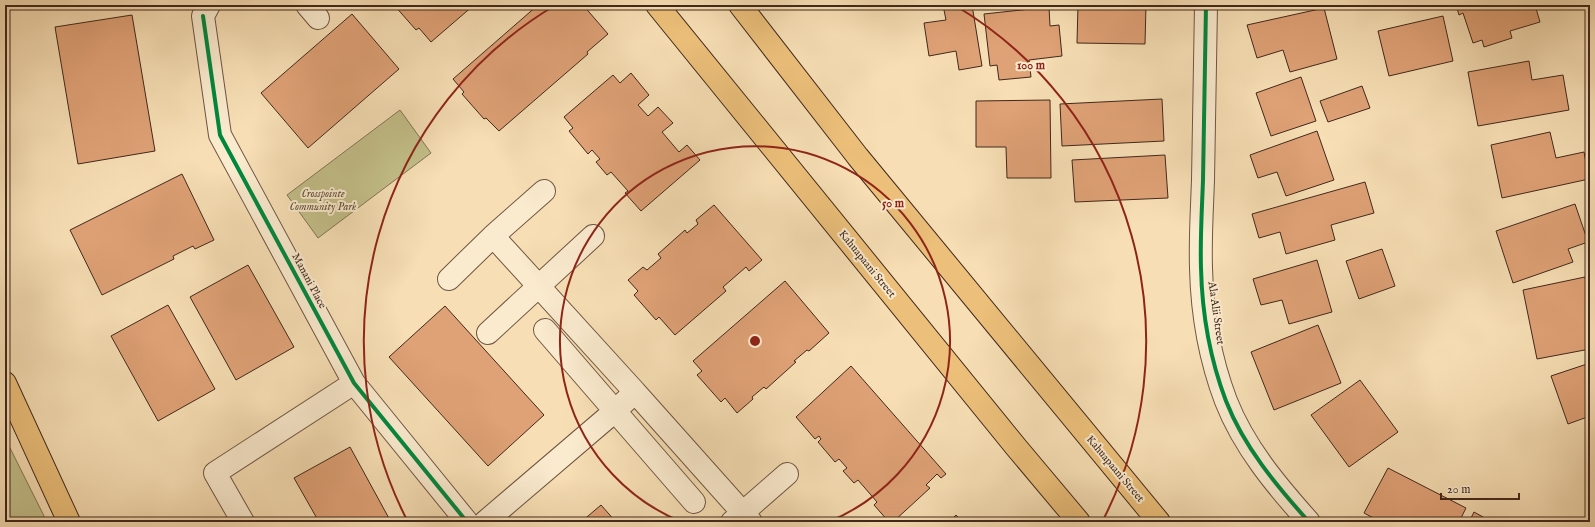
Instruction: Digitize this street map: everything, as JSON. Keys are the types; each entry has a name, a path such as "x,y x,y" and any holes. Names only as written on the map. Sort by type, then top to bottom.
{"main road":[{"name":"Kahuapaani Street","path":"657,5 1011,441 1079,522"},
{"name":"Kahuapaani Street","path":"740,5 858,157 1159,522"},
{"path":"5,383 69,522"}],"street":[{"name":"Ala Alii Street","path":"1206,5 1201,268 1210,344 1226,401 1241,432 1252,451 1309,522"},
{"name":"Manani Place","path":"206,10 220,135 354,383 467,522"},
{"path":"449,279 493,236 544,191"},
{"path":"493,236 635,392 742,519 786,474"},
{"path":"488,333 593,236"},
{"path":"545,330 694,502"},
{"path":"243,522 216,472 354,383"},
{"path":"485,522 635,392"}],"green space":[{"name":"Crosspointe Community Park","path":"400,110 431,153 318,238 287,195"},
{"path":"5,438 47,522 5,522"}],"building":[{"path":"394,5 474,5 431,42 419,28 416,30"},
{"path":"538,5 583,5 608,34 587,52 588,54 499,131 486,118 484,119 462,94 464,92 453,79"},
{"path":"943,5 972,5 982,66 959,70 956,51 929,56 924,23 946,20"},
{"path":"1078,5 1146,5 1145,44 1077,43"},
{"path":"1456,5 1535,5 1540,22 1510,31 1512,38 1484,47 1482,40 1473,43 1463,13 1459,15"},
{"path":"1049,7 1050,26 1059,25 1062,56 1029,60 1031,77 999,80 997,65 990,66 984,14"},
{"path":"1324,8 1337,59 1290,72 1283,50 1257,58 1247,25"},
{"path":"352,14 399,69 308,148 261,93"},
{"path":"132,15 155,151 78,164 55,27"},
{"path":"1443,16 1453,61 1389,76 1378,31"},
{"path":"1529,61 1532,80 1563,75 1569,110 1478,126 1468,72"},
{"path":"631,73 649,95 638,105 648,116 658,107 673,123 662,132 679,152 687,145 700,160 641,211 625,193 628,191 611,172 607,175 596,162 600,159 592,150 588,154 569,131 573,128 564,117 613,75 620,83"},
{"path":"1301,77 1316,121 1271,136 1256,93"},
{"path":"1362,86 1370,108 1328,122 1320,101"},
{"path":"1162,99 1164,141 1062,146 1060,104"},
{"path":"1050,100 1051,178 1007,178 1006,147 976,147 976,101"},
{"path":"1317,131 1334,180 1286,196 1277,172 1258,178 1250,155"},
{"path":"1550,132 1556,158 1584,152 1589,179 1502,198 1491,145"},
{"path":"1165,155 1168,198 1075,202 1072,160"},
{"path":"182,174 214,240 195,249 193,246 173,256 174,259 102,295 70,230"},
{"path":"1365,182 1374,213 1331,225 1335,240 1286,254 1280,232 1259,238 1252,214"},
{"path":"1575,204 1588,242 1568,249 1573,262 1513,283 1496,231"},
{"path":"714,205 762,260 749,271 746,267 723,287 726,291 675,335 659,317 656,320 634,295 638,291 628,280 643,267 647,270 661,258 658,254 685,230 687,233 698,224 696,220"},
{"path":"1382,249 1395,286 1359,299 1346,261"},
{"path":"1317,260 1332,312 1289,324 1282,300 1261,305 1253,279"},
{"path":"248,265 294,347 236,380 190,297"},
{"path":"1585,277 1590,302 1590,349 1537,359 1523,290"},
{"path":"785,281 829,333 809,351 807,350 794,361 796,362 766,389 764,387 752,397 753,399 737,413 725,398 721,402 697,375 702,371 693,361"},
{"path":"168,305 215,389 158,421 111,336"},
{"path":"445,306 544,415 488,466 389,357"},
{"path":"1318,325 1341,383 1274,410 1251,352"},
{"path":"1590,363 1590,416 1568,424 1551,376"},
{"path":"851,366 946,474 941,478 937,474 926,485 930,488 893,522 889,522 874,505 877,502 858,480 854,483 843,471 847,468 839,459 835,462 818,442 821,439 819,436 815,439 796,417"},
{"path":"1360,380 1398,432 1349,467 1311,415"},
{"path":"350,447 391,522 319,522 294,478"},
{"path":"1388,468 1466,508 1459,522 1381,522 1364,513"},
{"path":"601,505 616,522 581,522"},
{"path":"1474,512 1492,522 1469,522"},
{"path":"956,515 962,522 949,522"}],"cycle path":[{"path":"1206,5 1201,257 1203,301 1211,352 1226,401 1233,418 1251,450 1273,480 1309,522"},
{"path":"203,16 220,135 354,383 467,522"}]}
